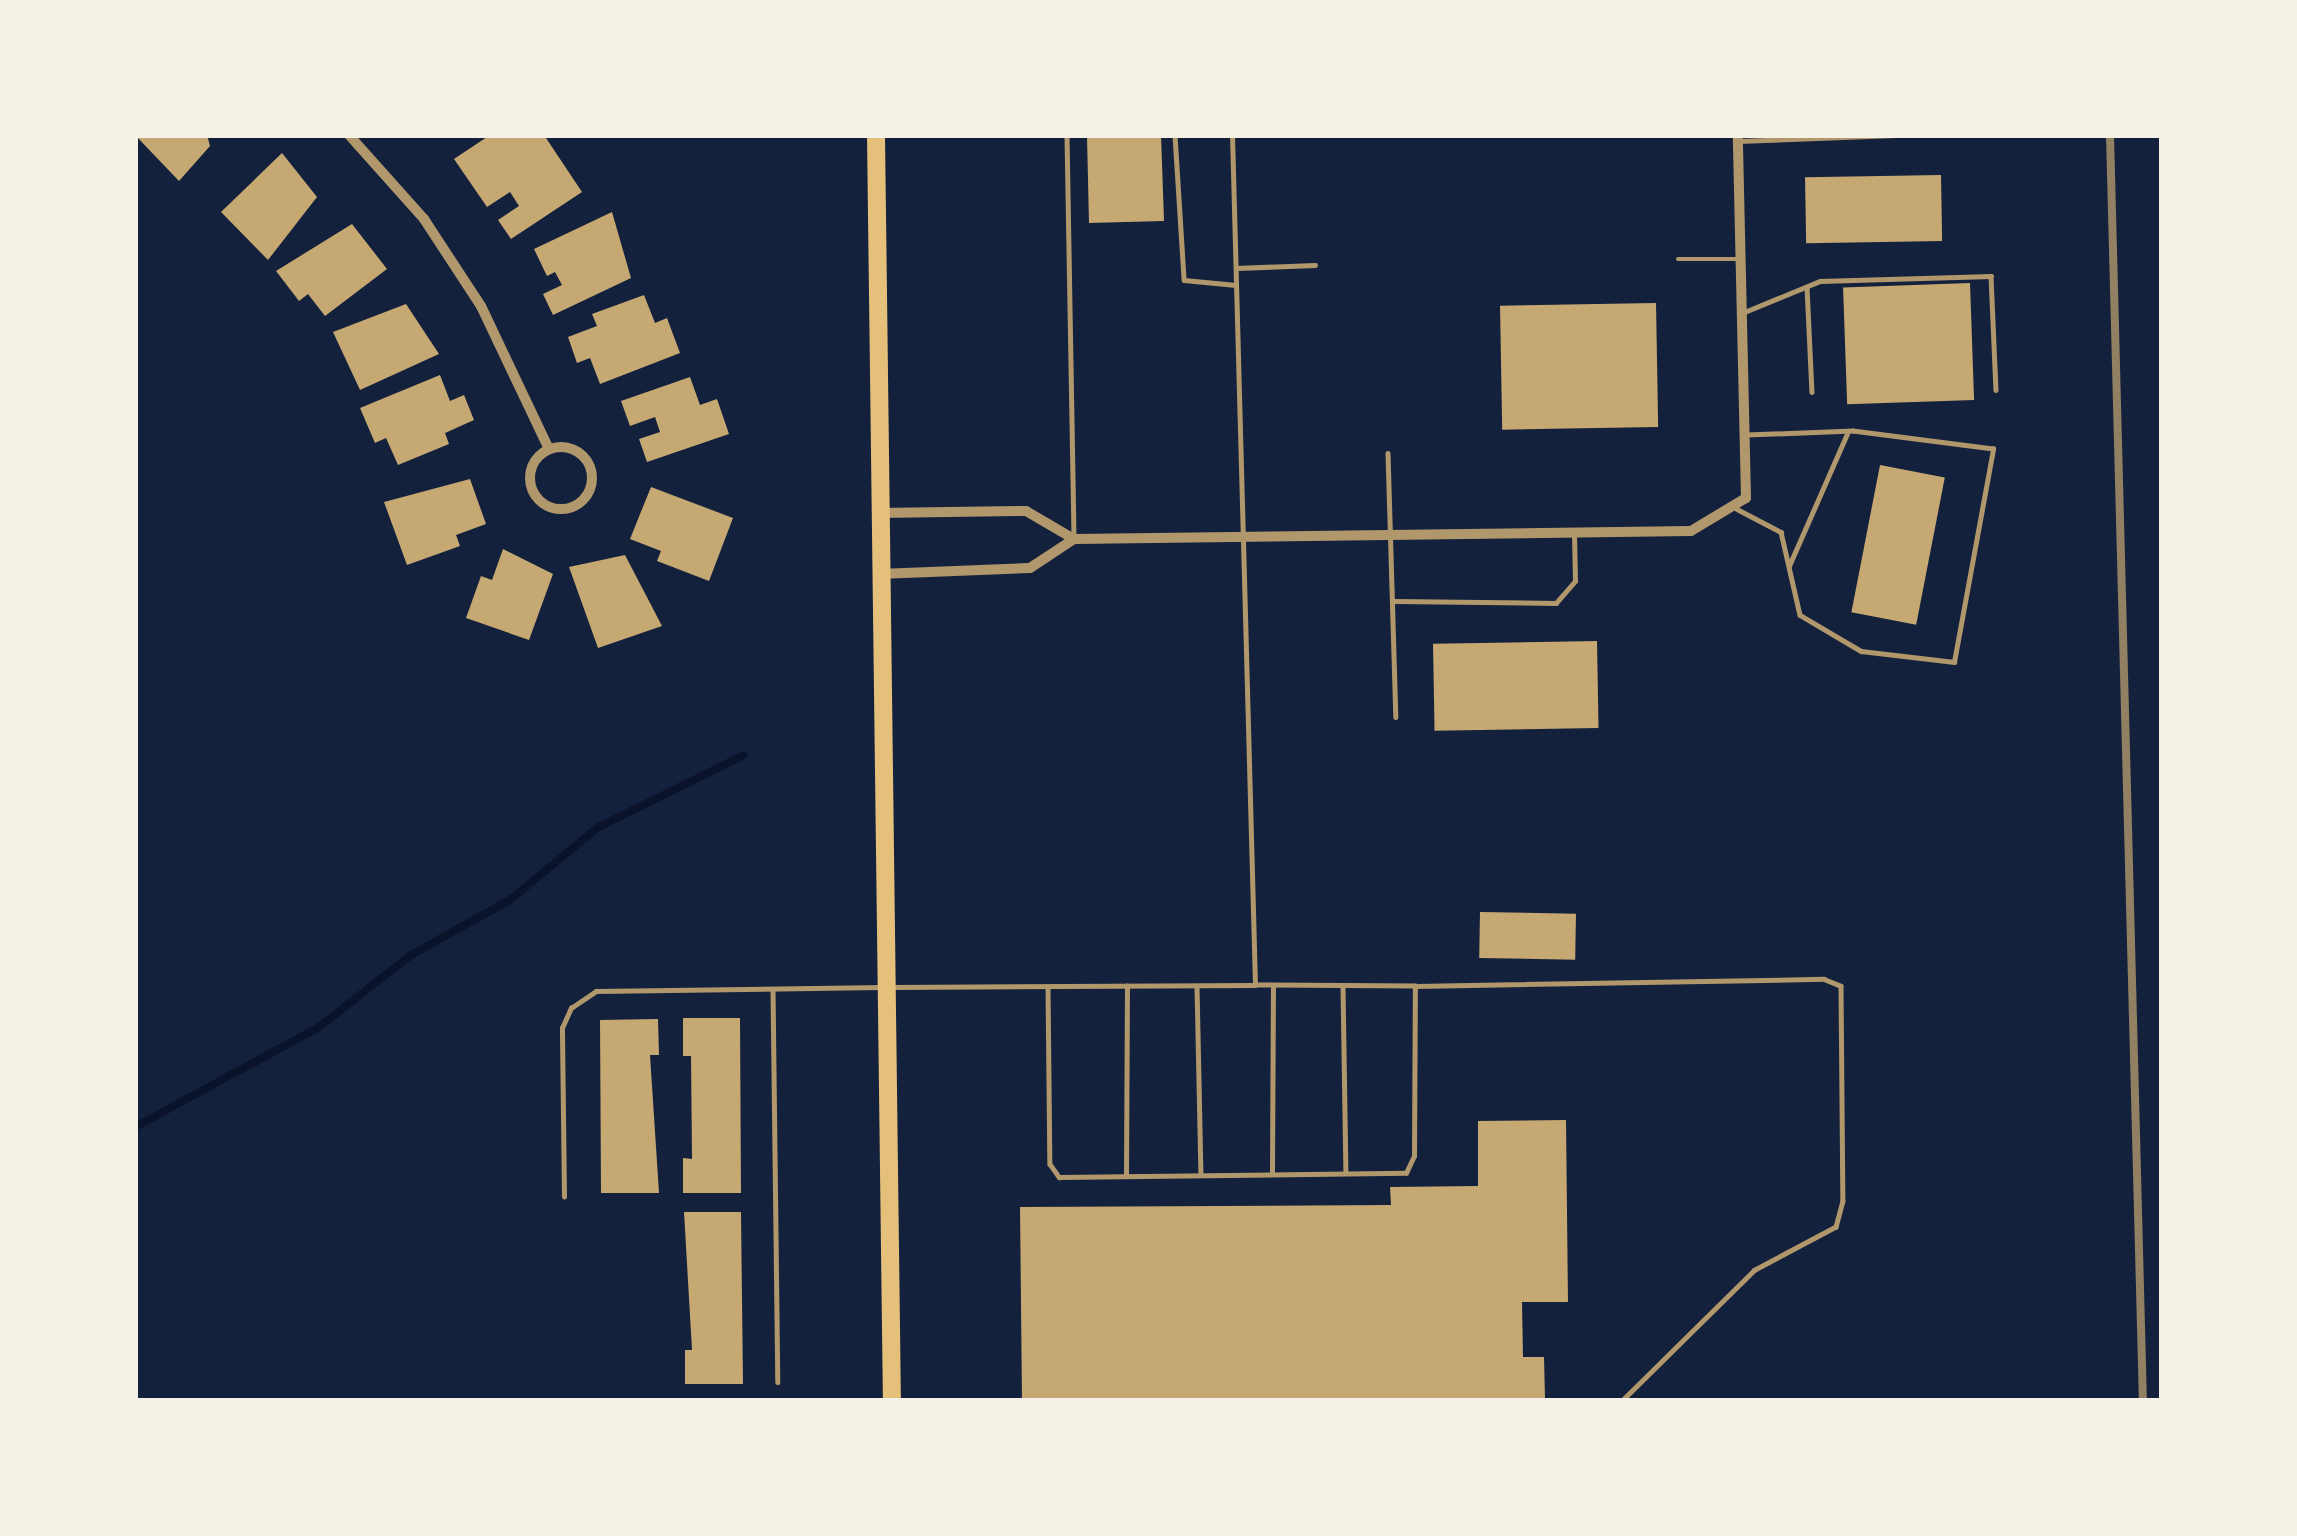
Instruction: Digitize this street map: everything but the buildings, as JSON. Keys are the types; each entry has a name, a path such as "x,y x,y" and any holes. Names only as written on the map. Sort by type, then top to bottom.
{"highway":[{"path":"876,135 892,1401"}],"street":[{"path":"349,135 409,200 481,306 549,449"},
{"path":"878,512 1026,511 1074,539 1691,530 1746,498 1738,138"},
{"path":"572,448 591,466 592,487 578,504 547,506 532,490 531,470 549,449 572,448"},
{"path":"879,574 1030,568 1074,539"}],"lane":[{"path":"1067,135 1074,539"},
{"path":"1175,135 1184,280 1236,285"},
{"path":"1232,135 1255,985"},
{"path":"1738,138 1896,135"},
{"path":"1678,260 1741,259"},
{"path":"1236,268 1315,265"},
{"path":"1742,313 1835,279 1991,276 1996,390"},
{"path":"1807,287 1812,392"},
{"path":"1789,566 1848,431"},
{"path":"1732,506 1781,532 1800,615 1861,651 1954,662 1993,449 1848,431 1744,435"},
{"path":"1388,453 1396,717"},
{"path":"1394,601 1556,604 1575,580 1574,532"},
{"path":"564,1197 562,1028 571,1008 596,991 1824,979 1841,986 1843,1201 1836,1227 1755,1270 1622,1401"},
{"path":"1048,986 1050,1164 1059,1177 1406,1173 1414,1156 1415,986"},
{"path":"1126,1176 1127,986"},
{"path":"1197,986 1201,1175"},
{"path":"1272,1174 1273,986"},
{"path":"1343,986 1346,1174"},
{"path":"773,988 778,1382"}],"waterway":[{"path":"135,1127 319,1027 411,955 510,900 597,828 744,755"}],"railway":[{"path":"2110,135 2143,1401"}]}
